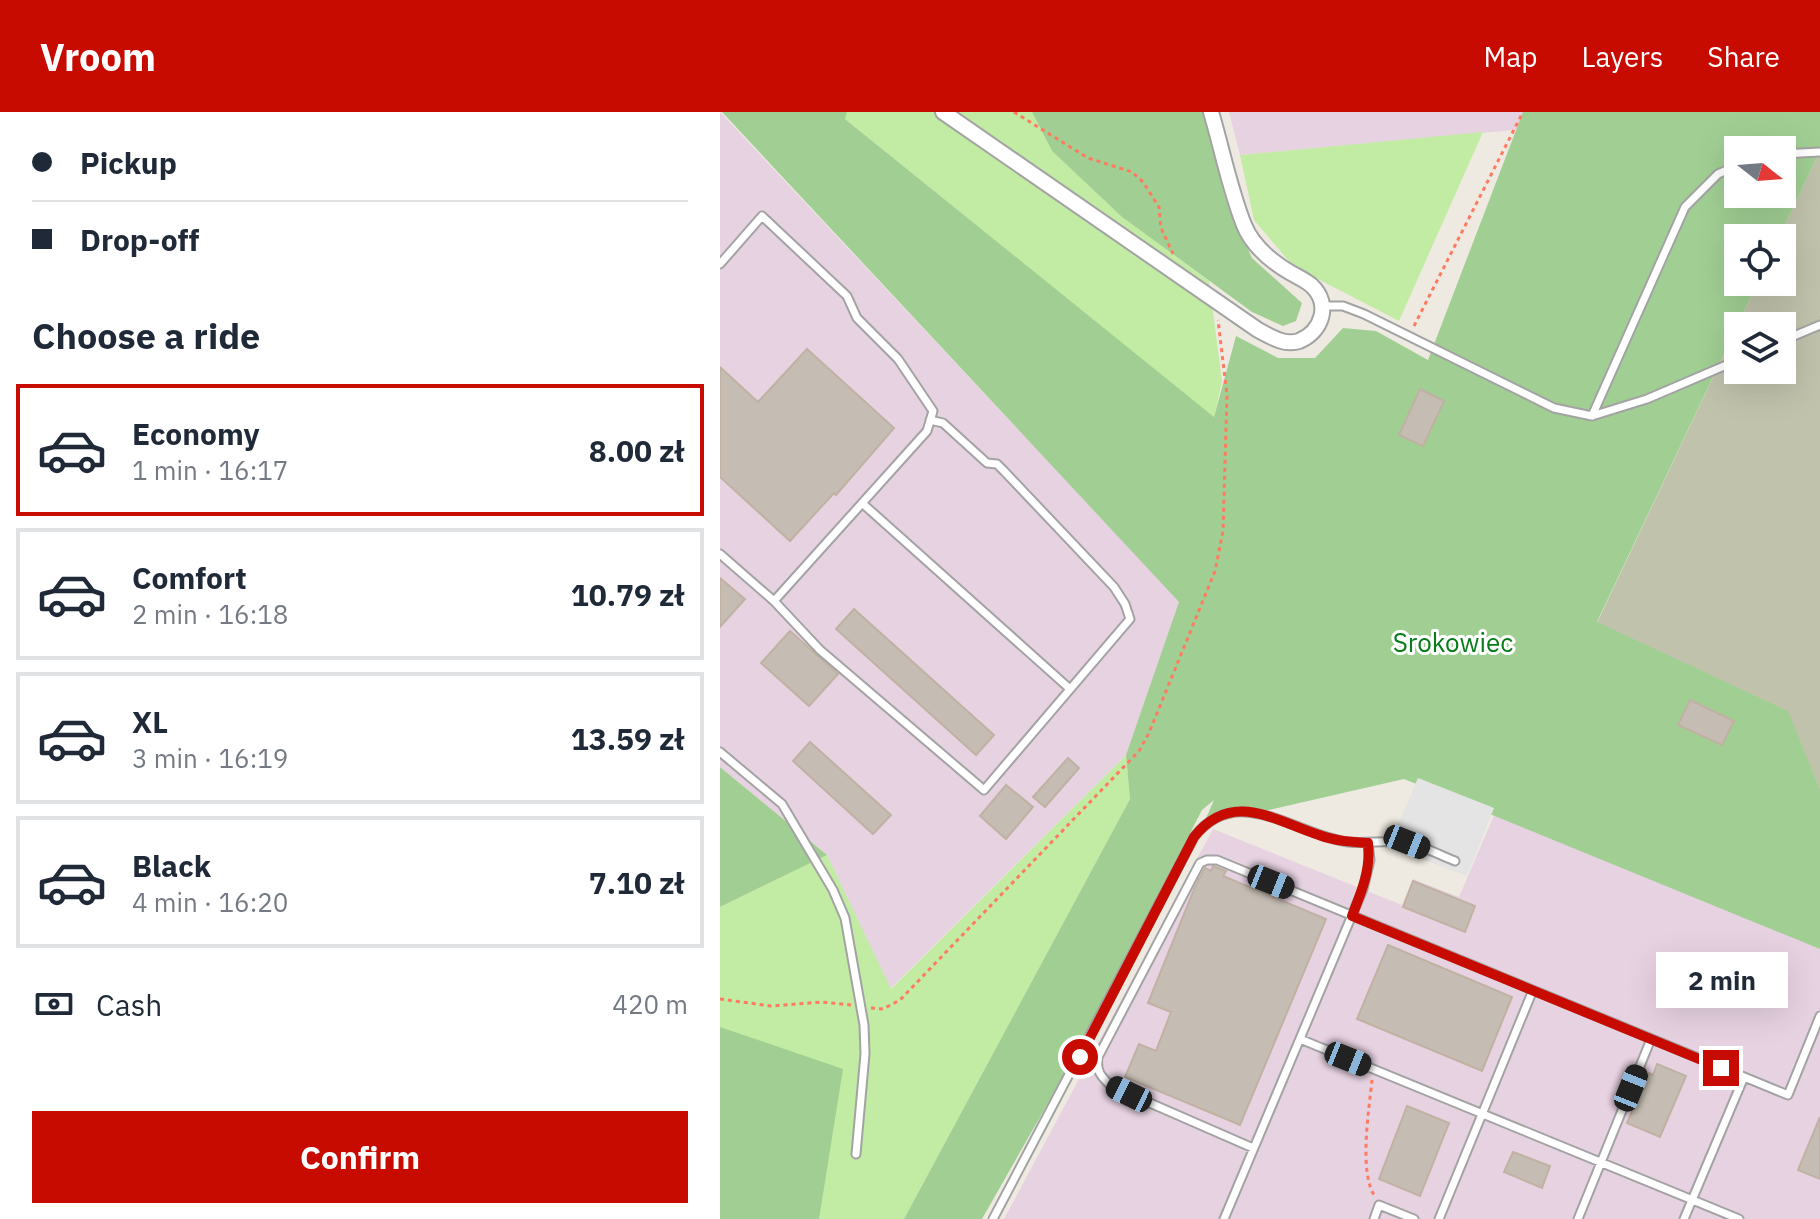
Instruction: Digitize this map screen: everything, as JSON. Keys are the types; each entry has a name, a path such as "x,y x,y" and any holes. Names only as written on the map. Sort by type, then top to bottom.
{"street":[{"path":"943,112 1258,330 1277,340 1298,341 1317,328 1323,306 1311,285 1270,259 1255,244 1244,226 1211,112"}],"lane":[{"path":"1796,153 1820,152"},
{"path":"1592,416 1685,207 1724,171"},
{"path":"721,262 762,216 847,296 857,318 898,359 933,411 927,431 774,601"},
{"path":"1323,306 1343,306 1364,314 1554,408 1592,416 1647,399 1724,366"},
{"path":"1796,335 1820,325"},
{"path":"720,554 774,601 820,650 984,790 1130,619 1114,587 997,464 987,463 943,423 930,420"},
{"path":"862,503 1070,689"},
{"path":"720,752 782,804 833,890 845,918 861,1007 865,1054 856,1154"},
{"path":"993,1219 1203,825 1215,817 1230,813 1265,813 1319,836 1347,842 1407,842 1455,861"},
{"path":"1224,1219 1363,889 1370,860 1368,843"},
{"path":"1253,1148 1111,1086 1096,1068 1098,1057 1200,863 1207,860 1217,860 1788,1095 1820,1016"},
{"path":"1439,1219 1533,990"},
{"path":"1300,1039 1739,1219"},
{"path":"1578,1219 1651,1039"},
{"path":"1684,1219 1744,1077"},
{"path":"1374,1219 1379,1205 1414,1219"}],"path":[{"path":"1014,112 1088,158 1132,172 1143,182 1159,207 1161,228 1173,254"},
{"path":"1408,337 1523,112"},
{"path":"720,999 771,1006 822,1002 883,1009 900,1000 1139,751 1215,571 1223,531 1227,395 1215,301"},
{"path":"1373,1069 1366,1140 1370,1188 1379,1205"}],"shaded area":[{"path":"720,112 1180,602 1126,755 890,989 827,855 720,767"},
{"path":"1229,112 1534,112 1525,129 1240,155"},
{"path":"1820,151 1820,789 1787,711 1597,623 1724,354 1724,384 1796,384 1796,312 1744,312 1751,296 1796,296 1796,224 1786,224 1796,208"},
{"path":"1418,778 1494,808 1467,876 1400,851 1396,829"},
{"path":"1499,804 1820,940 1820,1219 1004,1219 1213,829 1402,905 1413,879 1459,897"}],"green space":[{"name":"Srokowiec","path":"722,112 847,112 845,119 1214,417 1236,336 1278,358 1315,358 1343,328 1376,331 1428,360 1523,112 1820,112 1820,151 1796,202 1796,136 1724,136 1724,208 1793,208 1786,224 1724,224 1724,296 1751,296 1744,312 1724,312 1724,354 1597,622 1788,711 1820,789 1820,949 1404,779 1203,825 1214,800 1202,810 1073,1059 982,1219 904,1219 1130,799 1126,755 1179,602"},
{"path":"847,112 1032,112 1052,151 1122,217 1209,281 1222,381 1214,418 844,118"},
{"path":"1032,112 1204,112 1226,200 1252,258 1302,303 1296,321 1283,326 1252,312 1122,217 1052,151"},
{"path":"1483,132 1399,321 1293,266 1254,220 1240,155"},
{"path":"1126,755 1130,799 904,1219 720,1219 720,907 827,855 891,989"},
{"path":"720,767 827,855 720,907"},
{"path":"720,1027 843,1069 819,1219 720,1219"}],"building":[{"path":"807,349 894,428 836,495 834,493 790,541 720,477 720,367 758,402"},
{"path":"1420,389 1444,401 1423,446 1399,435"},
{"path":"720,578 745,599 720,627"},
{"path":"854,609 994,735 976,755 836,629"},
{"path":"790,631 838,674 809,706 761,663"},
{"path":"1690,700 1734,721 1722,745 1678,725"},
{"path":"810,742 891,815 873,834 793,761"},
{"path":"1068,758 1079,768 1045,807 1033,797"},
{"path":"1006,785 1033,807 1006,839 980,816"},
{"path":"1213,866 1226,871 1223,876 1326,919 1240,1125 1125,1077 1139,1044 1156,1051 1171,1012 1148,1003 1195,887 1205,868 1211,871"},
{"path":"1413,881 1475,906 1465,932 1403,907"},
{"path":"1388,945 1512,997 1482,1071 1357,1019"},
{"path":"1657,1064 1686,1076 1660,1137 1627,1123 1649,1073 1653,1075"},
{"path":"1407,1106 1449,1123 1420,1196 1379,1179"},
{"path":"1820,1117 1820,1179 1798,1170"},
{"path":"1513,1152 1550,1166 1542,1188 1504,1172"}],"route":[{"path":"1080,1057 1194,837 1203,825 1215,817 1249,812 1265,813 1319,836 1368,843 1370,860 1352,916 1721,1068"}]}
